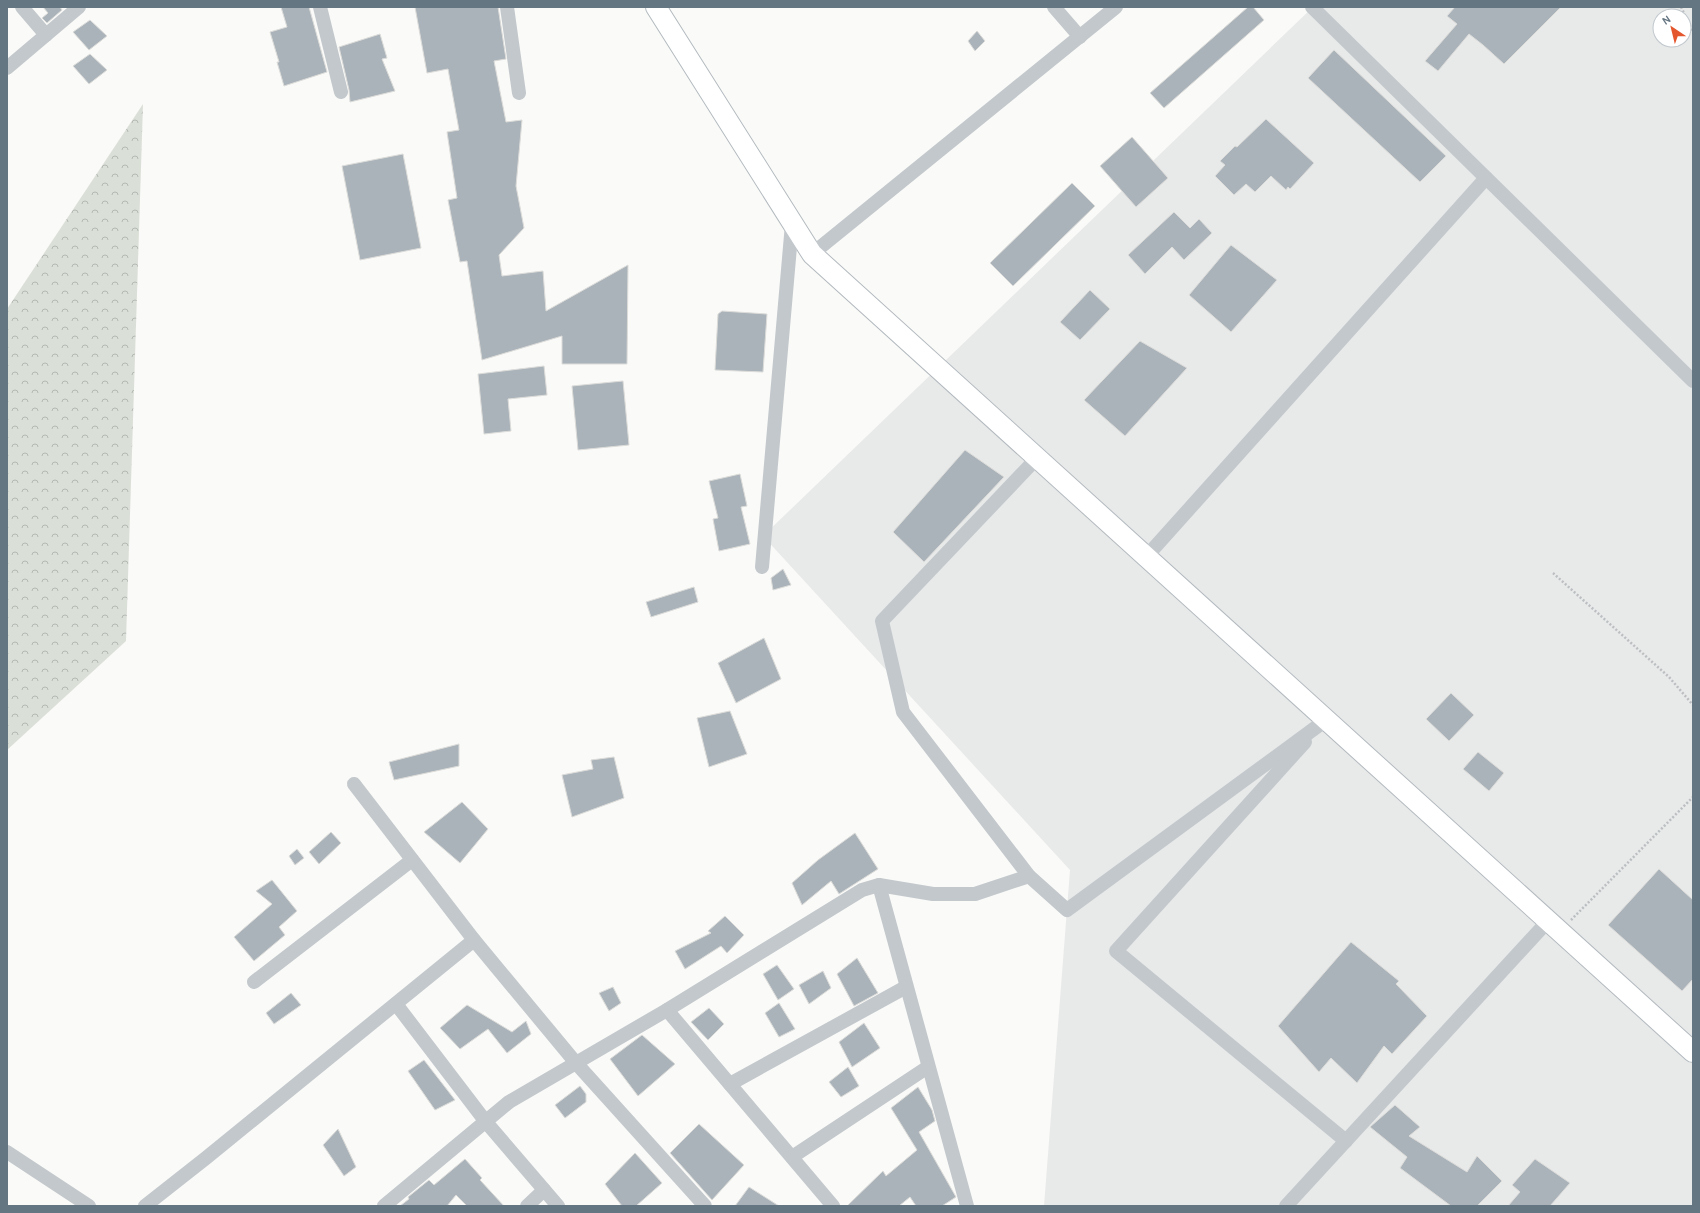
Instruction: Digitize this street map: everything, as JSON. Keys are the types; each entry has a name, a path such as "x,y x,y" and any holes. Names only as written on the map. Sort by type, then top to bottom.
{"main road":[{"path":"656,7 812,254 1554,926 1692,1049"}],"street":[{"path":"22,7 46,35"},
{"path":"7,68 78,7"},
{"path":"320,7 341,92"},
{"path":"507,7 519,93"},
{"path":"1054,7 1080,37"},
{"path":"812,254 1116,7"},
{"path":"1312,7 1693,380"},
{"path":"1146,557 1486,178"},
{"path":"762,566 792,224"},
{"path":"1037,458 882,621 903,712 1029,876 1066,910 1326,720"},
{"path":"1326,720 1116,951 1346,1141"},
{"path":"354,784 474,940 576,1063 705,1206"},
{"path":"254,982 412,860"},
{"path":"384,1206 510,1102 667,1010 862,890 879,885 933,894 975,894 1029,876"},
{"path":"879,885 967,1206"},
{"path":"1286,1206 1346,1141 1554,926"},
{"path":"144,1206 206,1158 474,940"},
{"path":"730,1084 906,987"},
{"path":"396,1004 486,1122 558,1206"},
{"path":"667,1010 833,1206"},
{"path":"792,1157 928,1067"},
{"path":"7,1152 89,1206"},
{"path":"527,1206 544,1190"}],"path":[{"path":"1681,7 1693,32"},
{"path":"1553,573 1669,677 1693,705"},
{"path":"1554,926 1693,797"}],"shaded area":[{"path":"1313,7 1693,7 1693,1206 1044,1206 1070,870 763,536"}],"green space":[{"path":"143,104 126,641 7,750 7,309"}],"building":[{"path":"43,7 60,7 62,10 47,23 42,18 48,13"},
{"path":"281,7 309,7 327,72 284,86 270,32 287,27"},
{"path":"415,7 498,7 506,59 494,61 506,122 522,120 516,186 524,228 499,255 502,276 543,271 546,311 628,265 627,364 562,364 562,336 482,360 467,261 460,262 448,200 457,198 447,132 459,130 448,69 427,73"},
{"path":"1248,7 1253,7 1264,20 1164,108 1150,93"},
{"path":"1455,7 1561,7 1504,64 1469,34 1438,71 1425,61 1457,24 1447,16"},
{"path":"90,20 107,36 89,50 73,32"},
{"path":"977,31 985,41 975,51 968,41"},
{"path":"380,34 387,58 382,59 395,91 350,102 349,90 339,47"},
{"path":"1334,50 1446,156 1420,182 1308,78"},
{"path":"90,54 107,70 89,84 73,66"},
{"path":"1266,119 1314,163 1290,189 1288,187 1286,190 1271,176 1255,192 1246,184 1234,195 1215,176 1225,165 1220,161"},
{"path":"1132,137 1168,178 1136,207 1100,166"},
{"path":"403,154 421,248 360,260 342,166"},
{"path":"1072,183 1095,206 1013,286 990,263"},
{"path":"1174,212 1190,228 1199,219 1212,233 1184,260 1172,247 1145,274 1128,255"},
{"path":"1231,245 1277,280 1231,332 1189,295"},
{"path":"1090,290 1110,309 1080,340 1060,322"},
{"path":"722,311 767,314 763,372 715,370 718,314"},
{"path":"1140,341 1187,368 1125,436 1084,400"},
{"path":"544,366 547,395 508,399 511,431 484,434 478,374"},
{"path":"623,381 629,445 578,450 572,386"},
{"path":"965,450 1004,477 924,562 893,532"},
{"path":"740,474 747,506 741,507 750,544 719,551 713,519 718,518 709,481"},
{"path":"783,569 791,585 773,590 771,578"},
{"path":"694,587 698,602 651,617 646,602"},
{"path":"764,638 781,679 736,703 718,663"},
{"path":"1451,693 1474,715 1449,741 1426,719"},
{"path":"730,711 747,754 709,767 697,718"},
{"path":"459,744 459,766 394,780 389,762"},
{"path":"1478,752 1504,773 1489,791 1463,769"},
{"path":"614,757 624,798 572,817 562,775 593,769 591,760"},
{"path":"462,802 488,829 460,863 424,832"},
{"path":"331,832 341,843 319,864 309,852"},
{"path":"855,833 878,869 839,894 831,881 802,905 792,883 818,860"},
{"path":"297,849 304,858 295,865 289,856"},
{"path":"1659,869 1693,900 1693,979 1682,991 1608,925"},
{"path":"272,880 297,911 279,927 285,935 254,961 234,937 272,904 256,891"},
{"path":"725,916 744,935 727,953 721,946 685,969 675,951 711,933 708,931"},
{"path":"1351,942 1399,981 1396,984 1427,1016 1392,1054 1384,1046 1357,1083 1331,1058 1319,1072 1278,1026"},
{"path":"857,958 878,993 854,1006 837,974"},
{"path":"777,965 794,989 778,1000 763,974"},
{"path":"823,971 831,988 809,1004 799,985"},
{"path":"613,987 621,1003 609,1011 599,993"},
{"path":"291,993 301,1005 274,1024 266,1013"},
{"path":"779,1003 795,1029 779,1037 765,1013"},
{"path":"467,1005 512,1032 526,1021 531,1034 507,1053 488,1029 460,1049 440,1028"},
{"path":"709,1008 724,1024 708,1040 691,1022"},
{"path":"864,1023 880,1048 852,1067 839,1042"},
{"path":"642,1035 675,1064 638,1096 610,1059"},
{"path":"424,1060 455,1100 435,1110 408,1071"},
{"path":"848,1067 859,1086 841,1097 829,1082"},
{"path":"580,1086 586,1094 586,1102 565,1118 555,1105"},
{"path":"918,1087 932,1110 935,1121 919,1132 956,1197 942,1206 916,1206 910,1197 899,1206 847,1206 883,1171 886,1176 917,1150 891,1108"},
{"path":"1395,1105 1420,1127 1409,1136 1467,1172 1477,1156 1502,1181 1477,1206 1451,1206 1400,1168 1407,1157 1370,1127"},
{"path":"699,1124 744,1165 712,1200 670,1153"},
{"path":"338,1129 356,1167 344,1176 323,1145"},
{"path":"635,1153 662,1183 636,1206 622,1206 605,1184"},
{"path":"465,1159 482,1178 480,1180 504,1206 467,1206 456,1195 447,1206 400,1206 409,1199 408,1197 429,1180 434,1185"},
{"path":"1535,1159 1570,1183 1550,1206 1508,1206 1520,1192 1512,1185"},
{"path":"749,1187 779,1206 735,1206"}]}
